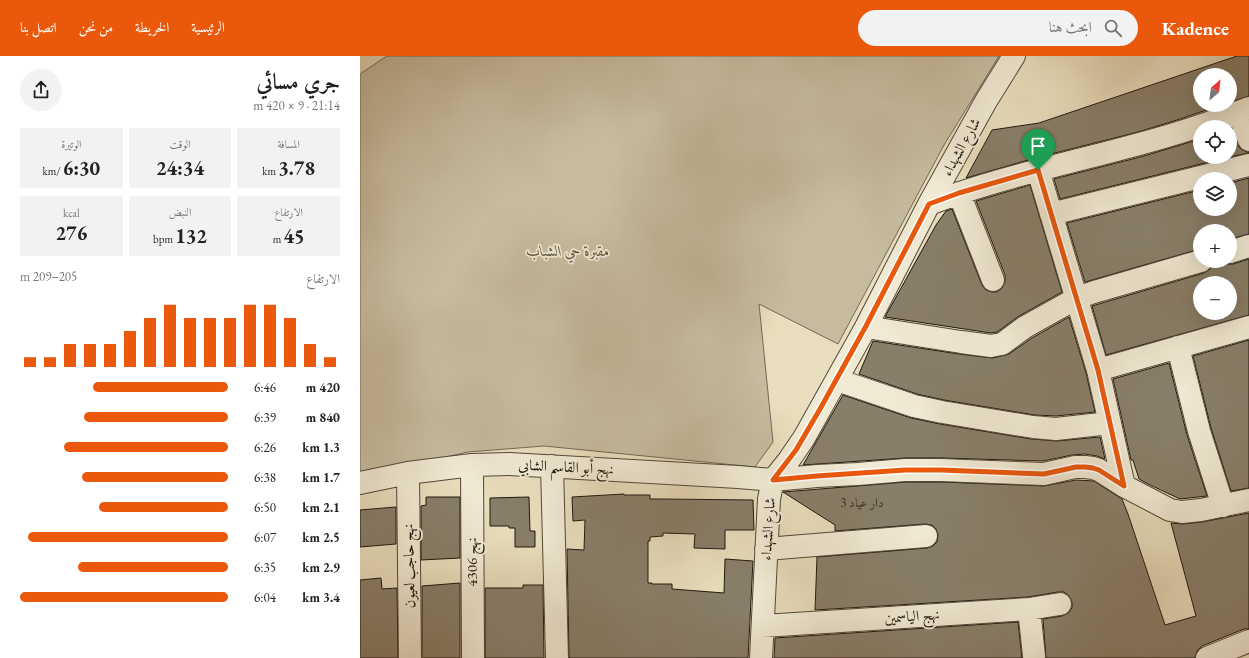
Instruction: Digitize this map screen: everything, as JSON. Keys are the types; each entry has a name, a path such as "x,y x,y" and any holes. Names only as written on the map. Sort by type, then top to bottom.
{"street":[{"name":"شارع الشهداء","path":"762,658 769,499 773,480 804,438 837,380 929,204 986,101 1014,56"},
{"path":"929,204 959,193 1038,170 1172,135 1244,110 1249,140"},
{"path":"1051,214 1249,165"},
{"path":"1038,170 1098,370 1124,486"},
{"path":"959,193 993,280"},
{"path":"1237,250 1249,246"},
{"path":"866,326 991,346 1002,344 1025,327 1077,298 1193,263"},
{"path":"1098,370 1249,328"},
{"path":"1178,347 1199,431 1223,506"},
{"path":"837,380 914,406 1026,426 1056,429 1110,423"},
{"name":"نهج أبو القاسم الشابي","path":"360,483 408,473 472,465 509,464 773,480 905,470 1044,474 1076,467 1085,467 1099,470 1124,486 1170,510 1182,512 1223,506 1249,500"},
{"name":"نهج 4306","path":"472,465 473,658"},
{"path":"552,466 557,658"},
{"name":"نهج حاجب لعيون","path":"408,473 410,658"},
{"path":"766,549 926,536"},
{"name":"نهج الياسمين","path":"763,626 1029,609 1060,604"},
{"path":"1029,609 1034,656"},
{"path":"1207,658 1249,641"}],"green space":[{"name":"مقبرة حي الشباب","path":"387,56 999,56 944,145 838,344 759,304 773,442 755,467 544,446 468,452 360,476 360,74"}],"building":[{"path":"1237,56 1249,56 1249,96 1237,100 1237,68 1202,68"},
{"path":"1193,71 1193,112 1200,112 1138,132 1035,158 966,178 992,130 1039,123"},
{"path":"1193,141 1193,164 1201,164 1060,199 1054,179 1144,156"},
{"path":"1237,145 1241,149 1249,153 1237,156"},
{"path":"1249,178 1249,234 1237,237 1237,224 1193,224 1193,251 1085,282 1067,223 1193,192 1193,216 1237,216 1237,181"},
{"path":"1030,185 1062,292 1019,316 997,332 991,333 885,317 936,225 946,211 952,209 982,285 986,290 992,292 997,292 1002,288 1005,282 1005,275 976,201"},
{"path":"1249,259 1249,315 1237,318 1237,276 1194,276 1204,273 1210,269 1237,268 1237,263"},
{"path":"1193,276 1193,320 1231,320 1106,355 1092,306"},
{"path":"1069,317 1086,373 1095,412 1056,416 1035,415 917,394 859,374 873,341 993,358 1009,354 1032,338"},
{"path":"1249,340 1249,488 1231,491 1211,428 1193,356"},
{"path":"1169,363 1187,435 1207,496 1180,499 1148,484 1139,479 1133,460 1131,460 1113,379"},
{"path":"843,395 911,418 1031,439 1057,441 1100,437 1105,459 1085,454 1043,461 905,458 803,465"},
{"path":"1076,480 1094,481 1122,499 1165,625 1196,616 1171,523 1183,524 1202,522 1249,513 1249,629 1244,629 1202,646 1197,651 1195,658 1046,658 1043,619 1062,616 1068,613 1072,608 1072,602 1069,596 1064,592 1028,597 815,610 817,557 927,548 933,546 937,542 938,535 936,529 932,525 925,524 835,531 835,525 783,492 906,482 1044,486"},
{"path":"624,494 650,495 650,499 753,500 754,530 725,530 725,549 694,548 695,534 663,533 663,536 650,537 650,541 648,541 648,583 672,584 672,589 724,593 725,559 753,561 748,658 569,658 567,549 584,550 585,520 573,521 572,497"},
{"path":"426,497 460,497 460,558 421,560 421,506 426,505"},
{"path":"529,497 530,531 535,531 535,547 515,547 515,528 509,528 509,526 490,526 490,498"},
{"path":"396,507 396,544 360,547 360,510"},
{"path":"381,578 382,589 397,588 398,658 360,658 360,580"},
{"path":"460,583 460,658 422,658 422,586"},
{"path":"523,585 543,585 544,658 485,658 485,588 523,588"},
{"path":"1018,622 1022,658 774,658 775,638"}],"route":[{"path":"1038,170 1098,370 1124,486 1099,470 1085,467 1076,467 1044,474 905,470 773,480 804,438 904,255 929,204 959,193 1038,170"}]}
